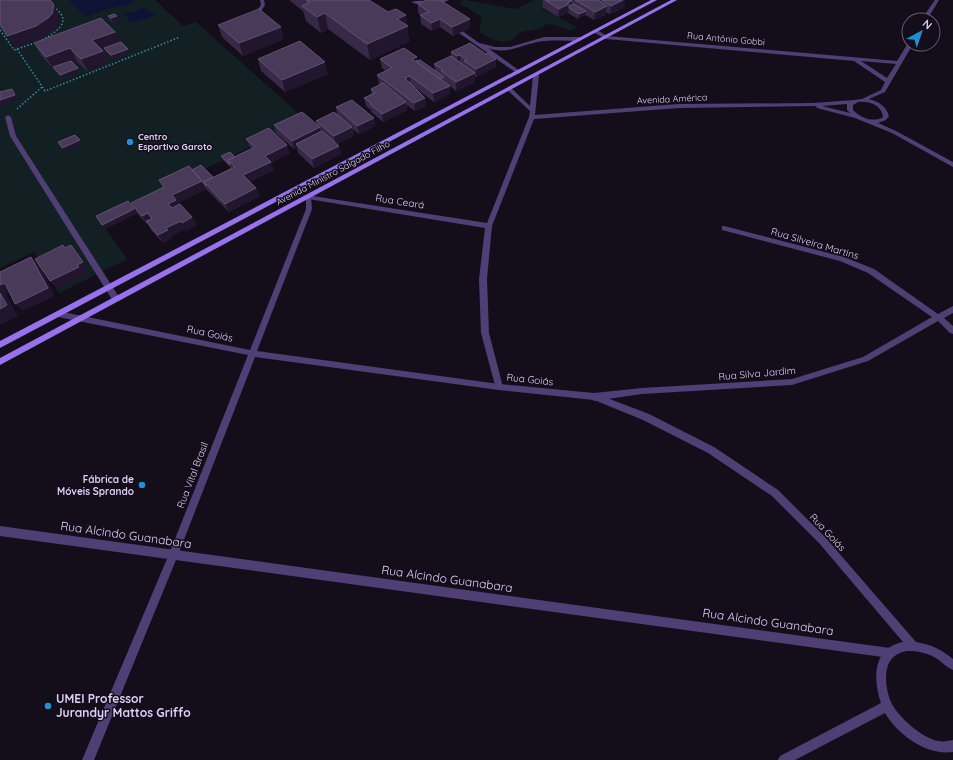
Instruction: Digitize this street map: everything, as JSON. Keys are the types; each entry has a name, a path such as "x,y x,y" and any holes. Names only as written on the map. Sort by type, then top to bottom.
{"main road":[{"name":"Avenida Ministro Salgado Filho","path":"0,345 655,0"},
{"name":"Avenida Ministro Salgado Filho","path":"0,362 675,0"},
{"path":"525,68 536,75"},
{"path":"498,82 509,89"},
{"path":"299,187 308,197"}],"street":[{"path":"253,19 263,5 262,0"},
{"path":"410,1 428,3 447,0"},
{"path":"929,12 937,0"},
{"path":"410,1 427,9"},
{"name":"Rua Antônio Gobbi","path":"595,31 606,37 900,63"},
{"path":"461,32 518,72"},
{"path":"480,44 495,49 510,49 549,39 580,40"},
{"path":"863,100 883,91 906,52"},
{"name":"Rua Antônio Gobbi","path":"856,60 889,82"},
{"path":"499,387 485,333 483,279 489,226 532,114 536,75"},
{"path":"509,89 532,114"},
{"path":"883,91 884,109 887,122 894,132"},
{"path":"863,100 874,103 884,109"},
{"name":"Avenida América","path":"532,114 679,106 813,105 863,100"},
{"path":"853,102 850,104 850,110 856,117"},
{"name":"Avenida América","path":"813,105 856,117 894,132 953,165"},
{"path":"868,121 880,121 886,116"},
{"path":"8,117 13,136 116,299"},
{"name":"Rua Ceará","path":"308,197 489,226"},
{"name":"Rua Vital Brasil","path":"88,760 173,555 251,353 309,209 308,197"},
{"name":"Rua Silveira Martins","path":"724,228 842,259 871,271 938,318 953,331"},
{"name":"Rua Silva Jardim","path":"594,397 642,391 792,382 864,359 953,309"},
{"name":"Rua Goiás","path":"58,314 251,353 499,387 594,397 646,416 711,450 775,493 822,540 912,645"},
{"name":"Rua Alcindo Guanabara","path":"0,531 890,653"},
{"path":"953,665 935,652 912,645 900,647 890,653 882,666 880,686 888,706 908,732 936,747 953,746"},
{"path":"784,760 888,706"}],"path":[{"path":"0,30 14,50 44,39 61,26 63,21 62,13 53,8"},
{"path":"17,49 45,91 180,37"},
{"path":"8,117 42,87"}],"shaded area":[{"name":"Centro Esportivo Garoto","path":"0,0 155,0 183,26 196,22 306,120 99,220 127,259 59,293 34,252 0,268"},
{"path":"69,0 135,0 127,6 114,7 86,17"},
{"path":"464,0 516,9 534,0 556,0 541,8 578,28 570,30 547,24 538,29 521,32 512,40 503,42 494,40 479,32 482,17 461,4"},
{"path":"146,8 148,11 155,14 154,16 135,22 128,21 128,17 123,15 124,13 133,12"}],"building":[{"path":"0,0 50,0 54,5 52,14 36,26 7,36 0,25"},
{"path":"306,0 369,0 388,12 396,9 406,15 397,19 408,26 367,44 325,13 317,17 302,6 310,2"},
{"path":"427,0 440,0 470,19 452,27 440,19 431,23 420,15 429,12 418,4"},
{"path":"545,0 570,0 572,1 559,9"},
{"path":"575,0 598,0 607,6 595,12"},
{"path":"602,0 623,0 611,6"},
{"path":"574,4 586,11 579,14 569,8 569,6"},
{"path":"259,9 281,27 239,43 218,25"},
{"path":"114,14 117,16 111,18 108,16"},
{"path":"101,18 115,32 92,40 103,51 81,59 70,48 46,57 34,43"},
{"path":"300,41 325,62 282,80 258,59"},
{"path":"121,42 128,49 111,55 104,48"},
{"path":"470,43 496,59 476,69 464,61 467,60 460,55 457,56 451,52"},
{"path":"404,48 417,57 412,59 450,86 433,93 410,76 405,78 425,98 414,103 377,75 392,68 380,59"},
{"path":"451,56 475,73 456,82 434,64"},
{"path":"420,60 444,77 440,79 416,61"},
{"path":"71,61 78,68 60,75 53,67"},
{"path":"383,83 406,102 382,114 364,98 375,93 371,89"},
{"path":"12,89 15,95 0,100 0,92"},
{"path":"352,100 374,118 357,126 336,107"},
{"path":"302,112 320,127 292,141 274,125"},
{"path":"334,112 352,127 334,136 316,121"},
{"path":"269,128 287,145 265,156 271,162 243,175 256,188 225,204 204,182 235,167 228,160 255,147 246,139"},
{"path":"322,131 339,146 312,159 296,144"},
{"path":"75,135 80,140 62,148 58,142"},
{"path":"230,152 235,157 228,160 230,165 221,156"},
{"path":"201,165 213,177 204,182 206,186 192,170"},
{"path":"189,166 202,181 172,195 176,200 168,204 172,208 180,204 192,217 182,223 181,221 166,228 168,230 158,235 146,221 152,219 148,213 142,216 131,203 164,187 159,180"},
{"path":"128,201 134,209 102,225 96,216"},
{"path":"63,245 65,248 71,245 83,262 77,265 79,267 50,281 35,259"},
{"path":"31,257 48,288 15,304 5,283 0,285 0,272"},
{"path":"0,293 7,305 0,309"}],"place":[{"name":"Centro Esportivo Garoto","path":"130,142"},
{"name":"Fábrica de Móveis Sprando","path":"142,485"},
{"name":"UMEI Professor Jurandyr Mattos Griffo","path":"48,706"}]}
